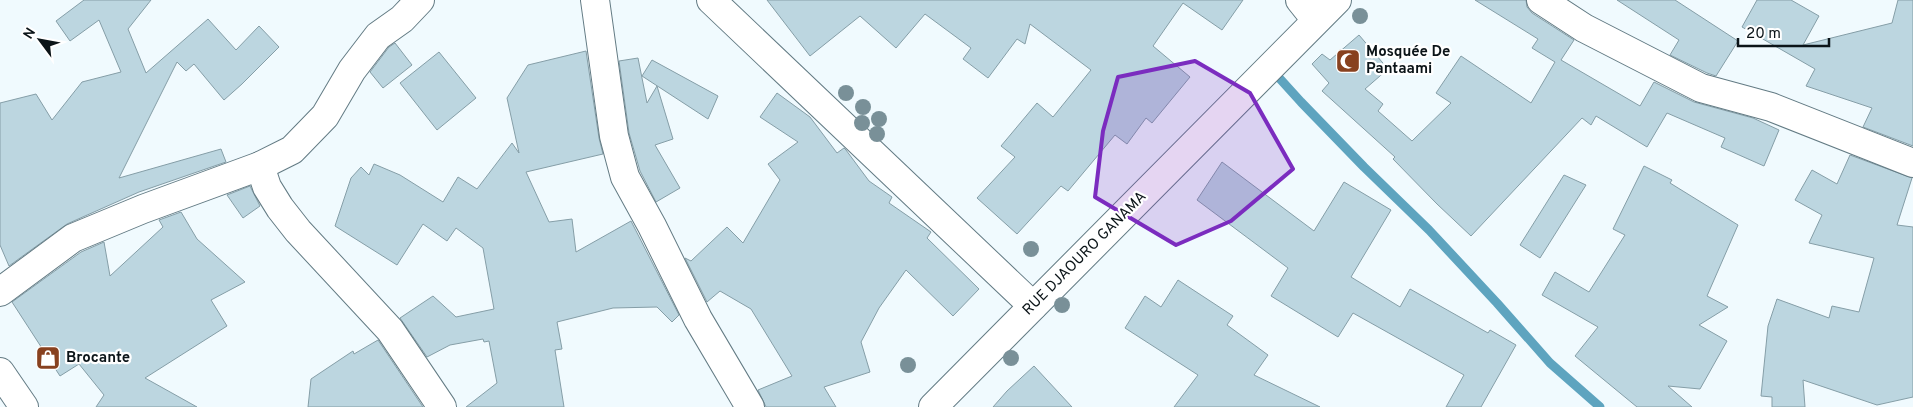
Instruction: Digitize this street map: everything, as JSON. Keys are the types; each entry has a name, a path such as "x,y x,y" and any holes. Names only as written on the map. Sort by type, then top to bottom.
{"street":[{"path":"0,292 73,238 143,209 260,166 292,150 325,116 352,70 378,36 402,19 420,0"},
{"path":"595,0 614,136 624,177 652,226 698,318 747,406"},
{"path":"711,0 1033,306"},
{"path":"1308,10 1337,0"},
{"path":"1541,0 1584,28 1701,88 1771,108 1913,163"},
{"name":"RUE DJAOURO GANAMA","path":"933,407 1296,42 1308,10"},
{"path":"260,166 267,187 280,208 298,231 390,330 442,407"},
{"path":"0,372 24,407"}],"highlighted area":[{"path":"1195,61 1250,93 1293,169 1231,221 1176,245 1095,197 1103,131 1118,77"}],"building":[{"path":"84,0 151,0 128,29 146,73 208,19 236,50 259,26 279,47 224,100 194,64 186,71 177,62 119,178 221,149 226,162 139,192 67,224 9,266 0,245 0,103 36,94 52,120 82,82 121,72 99,20 70,41 56,21"},
{"path":"767,0 1243,0 1222,30 1183,3 1153,46 1190,77 1152,123 1146,118 1127,144 1115,135 1068,191 1061,186 1017,234 977,198 1015,157 1001,146 1037,103 1053,117 1091,70 1030,24 1025,44 1017,39 988,78 963,59 971,48 925,14 896,48 860,16 810,56"},
{"path":"1475,0 1526,0 1527,7 1532,13 1574,40 1561,60 1640,106 1654,82 1694,102 1753,118 1779,130 1764,166 1721,147 1725,138 1667,113 1647,147 1596,116 1591,125 1582,118 1471,236 1393,159 1395,157 1322,91 1329,83 1312,64 1322,54 1330,60 1359,35 1388,69 1365,89 1383,104 1378,111 1412,141 1451,103 1436,93 1461,56 1531,103 1555,62 1532,48 1538,39"},
{"path":"1617,0 1675,0 1738,41 1716,76 1707,73 1670,55 1679,40"},
{"path":"1757,0 1791,0 1819,16 1803,45 1892,23 1898,0 1913,0 1913,146 1863,127 1872,108 1806,86 1815,69 1742,27"},
{"path":"395,43 412,65 383,88 370,72 389,47"},
{"path":"586,51 603,154 526,172 549,222 572,219 576,252 631,221 679,315 672,322 657,307 613,308 557,322 562,349 555,350 564,407 466,407 497,383 489,341 484,342 483,339 450,345 427,357 400,318 433,296 456,317 494,309 483,248 456,228 447,241 423,224 397,265 335,226 351,178 361,167 369,175 374,164 400,175 443,202 458,177 477,189 512,143 519,153 507,98 528,65"},
{"path":"439,52 476,98 437,130 400,83"},
{"path":"638,58 647,103 657,86 673,139 655,145 680,188 656,202 640,171 629,133 619,61"},
{"path":"652,60 718,96 708,119 642,76"},
{"path":"777,93 810,117 837,153 844,148 869,181 892,197 889,203 931,232 927,238 979,289 953,316 906,270 879,308 861,342 870,372 824,387 836,407 766,407 758,390 792,376 751,309 720,291 707,302 685,258 691,261 727,227 743,243 780,180 768,164 798,142 760,117"},
{"path":"1850,155 1912,178 1897,225 1913,227 1913,397 1877,405 1803,380 1805,407 1772,407 1772,397 1761,396 1768,326 1777,299 1829,318 1832,306 1859,312 1874,258 1809,243 1822,215 1795,200 1812,170 1837,184"},
{"path":"1222,162 1314,231 1344,182 1391,210 1351,277 1400,307 1410,289 1488,333 1490,330 1516,345 1481,407 1446,407 1464,375 1353,313 1338,337 1271,296 1288,268 1197,200"},
{"path":"1644,166 1672,180 1670,183 1738,225 1707,296 1728,307 1699,325 1727,341 1700,389 1668,386 1692,407 1637,407 1575,356 1598,327 1542,295 1555,272 1589,292 1625,235 1613,229"},
{"path":"1564,175 1586,185 1540,258 1520,245"},
{"path":"250,186 260,206 243,218 227,195"},
{"path":"181,212 197,239 245,282 211,300 227,326 145,378 197,407 96,407 104,395 79,364 60,376 12,302 81,252 104,242 110,276 163,227 159,220"},
{"path":"1178,280 1233,316 1227,325 1268,355 1254,375 1320,407 1174,407 1198,375 1125,328 1145,296 1161,307"},
{"path":"378,340 423,407 308,407 311,379 353,351 354,354"},
{"path":"1034,366 1072,407 993,407 1007,391"}],"waterway":[{"path":"1272,70 1364,167 1429,230 1550,363 1600,407"}],"place":[{"name":"Mosquée De Pantaami","path":"1348,61"},
{"name":"Brocante","path":"48,358"}]}
